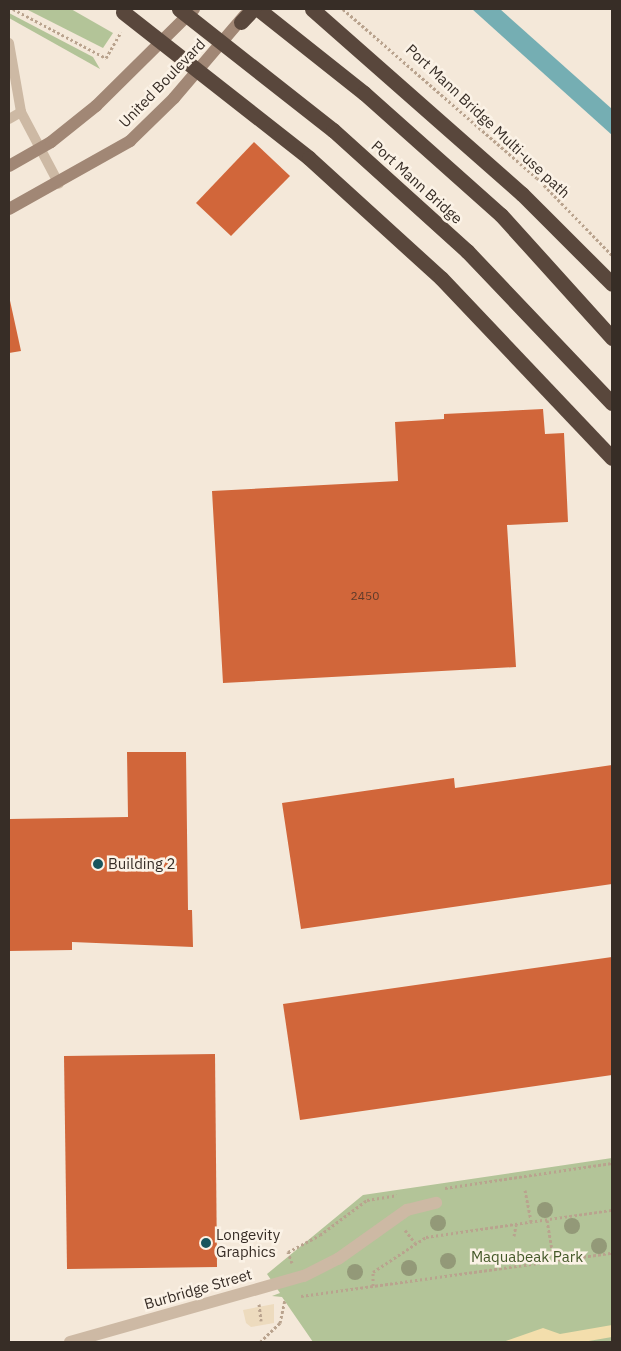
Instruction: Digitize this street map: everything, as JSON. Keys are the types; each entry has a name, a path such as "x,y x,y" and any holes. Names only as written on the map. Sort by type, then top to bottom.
{"highway":[{"name":"Port Mann Bridge","path":"180,9 334,130 467,251 612,403"},
{"path":"245,15 253,9"},
{"name":"Port Mann Bridge","path":"258,9 364,93 501,215 612,338"},
{"path":"312,9 508,180 612,284"},
{"path":"121,10 232,94 404,244 540,377 612,458"}],"main road":[{"name":"United Boulevard","path":"9,166 38,149 96,106 194,9"},
{"name":"United Boulevard","path":"9,210 59,184 130,140 245,15"}],"street":[{"name":"Burbridge Street","path":"70,1342 304,1276 338,1259 407,1210 436,1203"}],"lane":[{"path":"9,43 21,112 38,149 59,184"},
{"path":"9,119 21,112"}],"path":[{"path":"13,9 106,58"},
{"name":"Port Mann Bridge Multi-use path","path":"343,9 537,178 612,255"},
{"path":"434,1189 612,1163"},
{"path":"525,1190 531,1222"},
{"path":"293,1266 288,1252 367,1200 408,1194"},
{"path":"373,1286 373,1272 426,1237 612,1210"},
{"path":"547,1220 554,1262"},
{"path":"514,1236 516,1224"},
{"path":"402,1227 415,1243"},
{"path":"276,1300 612,1253"},
{"path":"260,1342 280,1323 285,1299"},
{"path":"261,1321 259,1305 268,1302"}],"green space":[{"path":"26,9 71,9 113,33 103,48"},
{"path":"9,13 93,57 100,69 9,18"},
{"name":"Maquabeak Park","path":"612,1158 612,1342 313,1342 282,1297 272,1296 280,1293 267,1274 363,1195"}],"sand":[{"path":"612,1325 612,1337 583,1342 503,1342 543,1328 560,1334"}],"shaded area":[{"path":"274,1304 274,1323 251,1327 246,1323 243,1310"}],"water":[{"path":"472,9 500,9 612,109 612,135"}],"building":[{"path":"254,142 290,176 231,236 196,203"},
{"path":"9,296 21,351 9,353"},
{"path":"543,409 545,434 564,433 568,522 507,525 516,667 223,683 212,491 398,481 395,422 444,419 444,414"},
{"name":"Building 2","path":"127,752 186,752 188,910 192,910 193,947 72,942 72,950 9,951 9,819 128,817"},
{"path":"612,765 612,884 301,929 282,803 454,778 455,788"},
{"path":"612,957 612,1075 300,1120 283,1004"},
{"path":"215,1054 217,1267 67,1269 64,1056"}],"place":[{"name":"Building 2","path":"98,864"},
{"name":"Longevity Graphics","path":"206,1243"}]}
